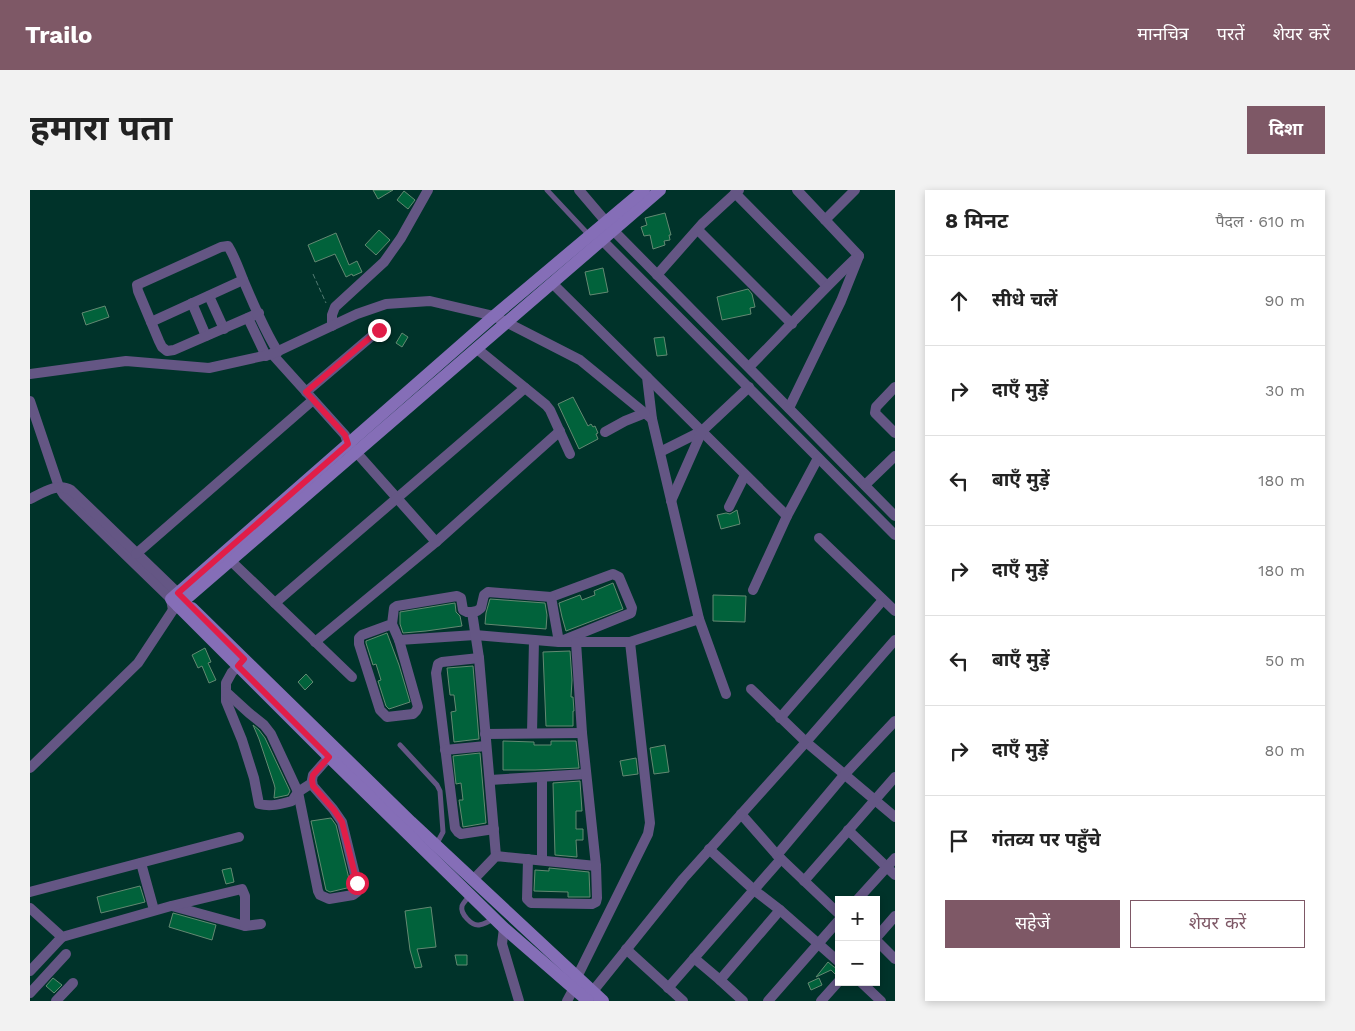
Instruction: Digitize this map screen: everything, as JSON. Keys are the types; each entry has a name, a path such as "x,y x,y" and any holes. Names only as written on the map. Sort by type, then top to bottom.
{"street":[{"path":"332,326 332,315 335,307 384,262 401,238 428,190"},
{"path":"579,190 657,275 895,516"},
{"path":"610,226 644,190"},
{"path":"177,602 231,561 494,316 595,236 660,190"},
{"path":"797,190 859,256"},
{"path":"825,220 855,190"},
{"path":"657,275 698,230 737,192 827,286"},
{"path":"698,230 792,324"},
{"path":"30,768 138,663 177,602 352,448 476,348 552,283 595,236"},
{"path":"595,236 895,535"},
{"path":"259,314 174,350 167,351 159,342 137,285 228,246 271,340 272,354"},
{"path":"748,367 859,256"},
{"path":"789,408 842,301 859,256"},
{"path":"151,322 243,280"},
{"path":"552,283 787,516"},
{"path":"209,296 224,329"},
{"path":"30,374 126,361 209,368 272,354 357,314 386,304 430,301 494,316 580,360 648,416"},
{"path":"192,303 206,336"},
{"path":"248,318 272,354 345,435 352,448 436,542"},
{"path":"136,554 310,396 379,330"},
{"path":"476,348 550,410 570,454"},
{"path":"647,377 648,416 660,452 699,619 726,694"},
{"path":"660,452 702,432 748,387"},
{"path":"895,387 876,407 875,413 895,433"},
{"path":"275,603 525,388"},
{"path":"30,401 59,487 67,499 241,663 333,753 504,928 576,982"},
{"path":"605,432 625,421 648,416"},
{"path":"315,642 436,542 560,431"},
{"path":"671,501 702,432"},
{"path":"865,485 895,456"},
{"path":"753,590 787,516 818,458"},
{"path":"729,507 745,475"},
{"path":"30,499 54,488 67,487 136,554 177,602"},
{"path":"819,538 895,611"},
{"path":"231,561 352,677"},
{"path":"392,624 362,635 359,638 359,644 380,710 387,717 413,714 418,707 399,640 392,624 393,610 397,606 458,596 461,598 463,610 472,612 481,608 484,595 488,592 550,597 613,574 619,577 632,608 631,613 559,642"},
{"path":"550,597 559,642"},
{"path":"780,718 883,600"},
{"path":"472,612 479,658 496,856 473,880"},
{"path":"399,640 475,635 559,642 630,642 699,619"},
{"path":"532,733 534,640"},
{"path":"589,997 683,879 895,640"},
{"path":"528,859 526,893 527,899 531,903 592,904 596,902 596,866 582,733 576,642"},
{"path":"567,1001 648,834 650,822 630,642"},
{"path":"479,658 442,662 438,664 436,673 455,828 461,834 494,829"},
{"path":"241,663 232,672 226,683 226,701 251,768 259,804 269,806 292,801 298,792 312,783"},
{"path":"751,689 806,742 895,817"},
{"path":"226,692 264,726 270,734 298,792 318,891 320,895 329,898 353,895 357,892 357,883 342,822 312,783 313,775 333,753"},
{"path":"232,718 246,711"},
{"path":"668,988 754,890 845,774 895,721"},
{"path":"485,734 582,733"},
{"path":"445,750 486,746"},
{"path":"333,753 473,880 589,997 603,1001"},
{"path":"490,780 586,774"},
{"path":"542,777 542,860"},
{"path":"804,880 895,777"},
{"path":"741,814 779,857 835,910"},
{"path":"848,830 895,875"},
{"path":"30,892 239,837"},
{"path":"709,849 835,959"},
{"path":"496,856 596,866"},
{"path":"861,896 895,858"},
{"path":"141,863 154,910"},
{"path":"30,970 62,937 154,910 242,889 245,896 245,926"},
{"path":"170,906 245,926 261,924"},
{"path":"30,908 62,937"},
{"path":"720,980 780,910"},
{"path":"880,934 895,916"},
{"path":"768,1001 835,924"},
{"path":"504,928 502,944 519,1001"},
{"path":"878,941 895,959"},
{"path":"626,949 682,1001"},
{"path":"30,993 66,954"},
{"path":"694,958 742,1001"},
{"path":"56,1001 73,983"},
{"path":"821,1001 835,985"},
{"path":"865,986 881,1001"}],"lane":[{"path":"547,190 595,236"},
{"path":"400,745 437,785 440,791 442,832 436,846"},
{"path":"470,894 462,906 468,920 475,925 480,925 494,918"}],"path":[{"path":"313,274 332,315"}],"building":[{"path":"373,190 393,190 378,199"},
{"path":"404,191 415,200 408,209 397,200"},
{"path":"665,213 671,235 669,235 670,240 664,241 665,245 653,249 650,235 644,236 641,227 647,225 645,218"},
{"path":"379,230 390,240 376,255 365,245"},
{"path":"336,233 349,265 357,261 362,272 346,277 335,254 315,262 308,245"},
{"path":"603,268 608,292 590,295 585,272"},
{"path":"748,289 752,294 755,307 750,308 751,314 722,320 717,297"},
{"path":"105,306 109,317 86,325 82,313"},
{"path":"402,333 408,337 402,347 396,343"},
{"path":"664,337 667,355 657,356 654,338"},
{"path":"573,397 588,426 591,424 593,427 595,426 598,433 596,434 598,439 579,449 558,404"},
{"path":"737,510 740,524 721,529 717,515 730,514"},
{"path":"613,583 623,609 566,631 559,603 580,595 582,600 595,595 594,591"},
{"path":"713,595 746,596 745,622 713,621"},
{"path":"490,599 545,603 547,615 546,629 485,624"},
{"path":"455,603 456,612 460,616 462,626 403,633 400,624 400,612"},
{"path":"387,633 410,702 389,709 386,706 378,681 381,680 376,664 373,665 366,643 366,641"},
{"path":"205,648 211,662 208,663 216,680 209,683 202,666 198,668 192,655"},
{"path":"570,651 571,697 573,697 574,711 573,726 546,726 543,652"},
{"path":"473,666 479,739 454,742 451,712 456,711 454,695 450,695 447,668"},
{"path":"306,674 313,682 305,690 298,682"},
{"path":"253,725 265,738 290,791 288,795 274,798 274,784"},
{"path":"503,741 534,742 534,745 551,745 551,741 576,741 579,768 503,770"},
{"path":"665,745 669,772 654,774 650,748"},
{"path":"480,753 486,823 463,827 459,800 463,800 461,783 456,784 453,756"},
{"path":"636,758 638,774 623,776 620,761"},
{"path":"580,781 582,811 576,811 576,829 583,829 583,840 576,840 577,857 555,855 553,783"},
{"path":"331,818 336,825 351,887 330,892 326,890 311,821"},
{"path":"231,868 234,882 226,884 222,870"},
{"path":"549,868 589,872 590,897 568,897 568,892 534,891 535,870 549,871"},
{"path":"140,886 145,902 101,913 97,897"},
{"path":"431,907 436,947 417,949 422,967 415,968 410,950 405,911"},
{"path":"173,913 216,925 212,940 169,927"},
{"path":"455,955 467,955 467,965 457,965"},
{"path":"828,962 835,967 835,974 831,970 816,977"},
{"path":"53,978 62,985 54,993 46,986"},
{"path":"819,978 822,985 811,990 808,983"}],"route":[{"path":"357,883 342,822 313,786 313,775 329,757 238,666 244,659 178,593 348,444 345,435 306,392 379,330"}]}
